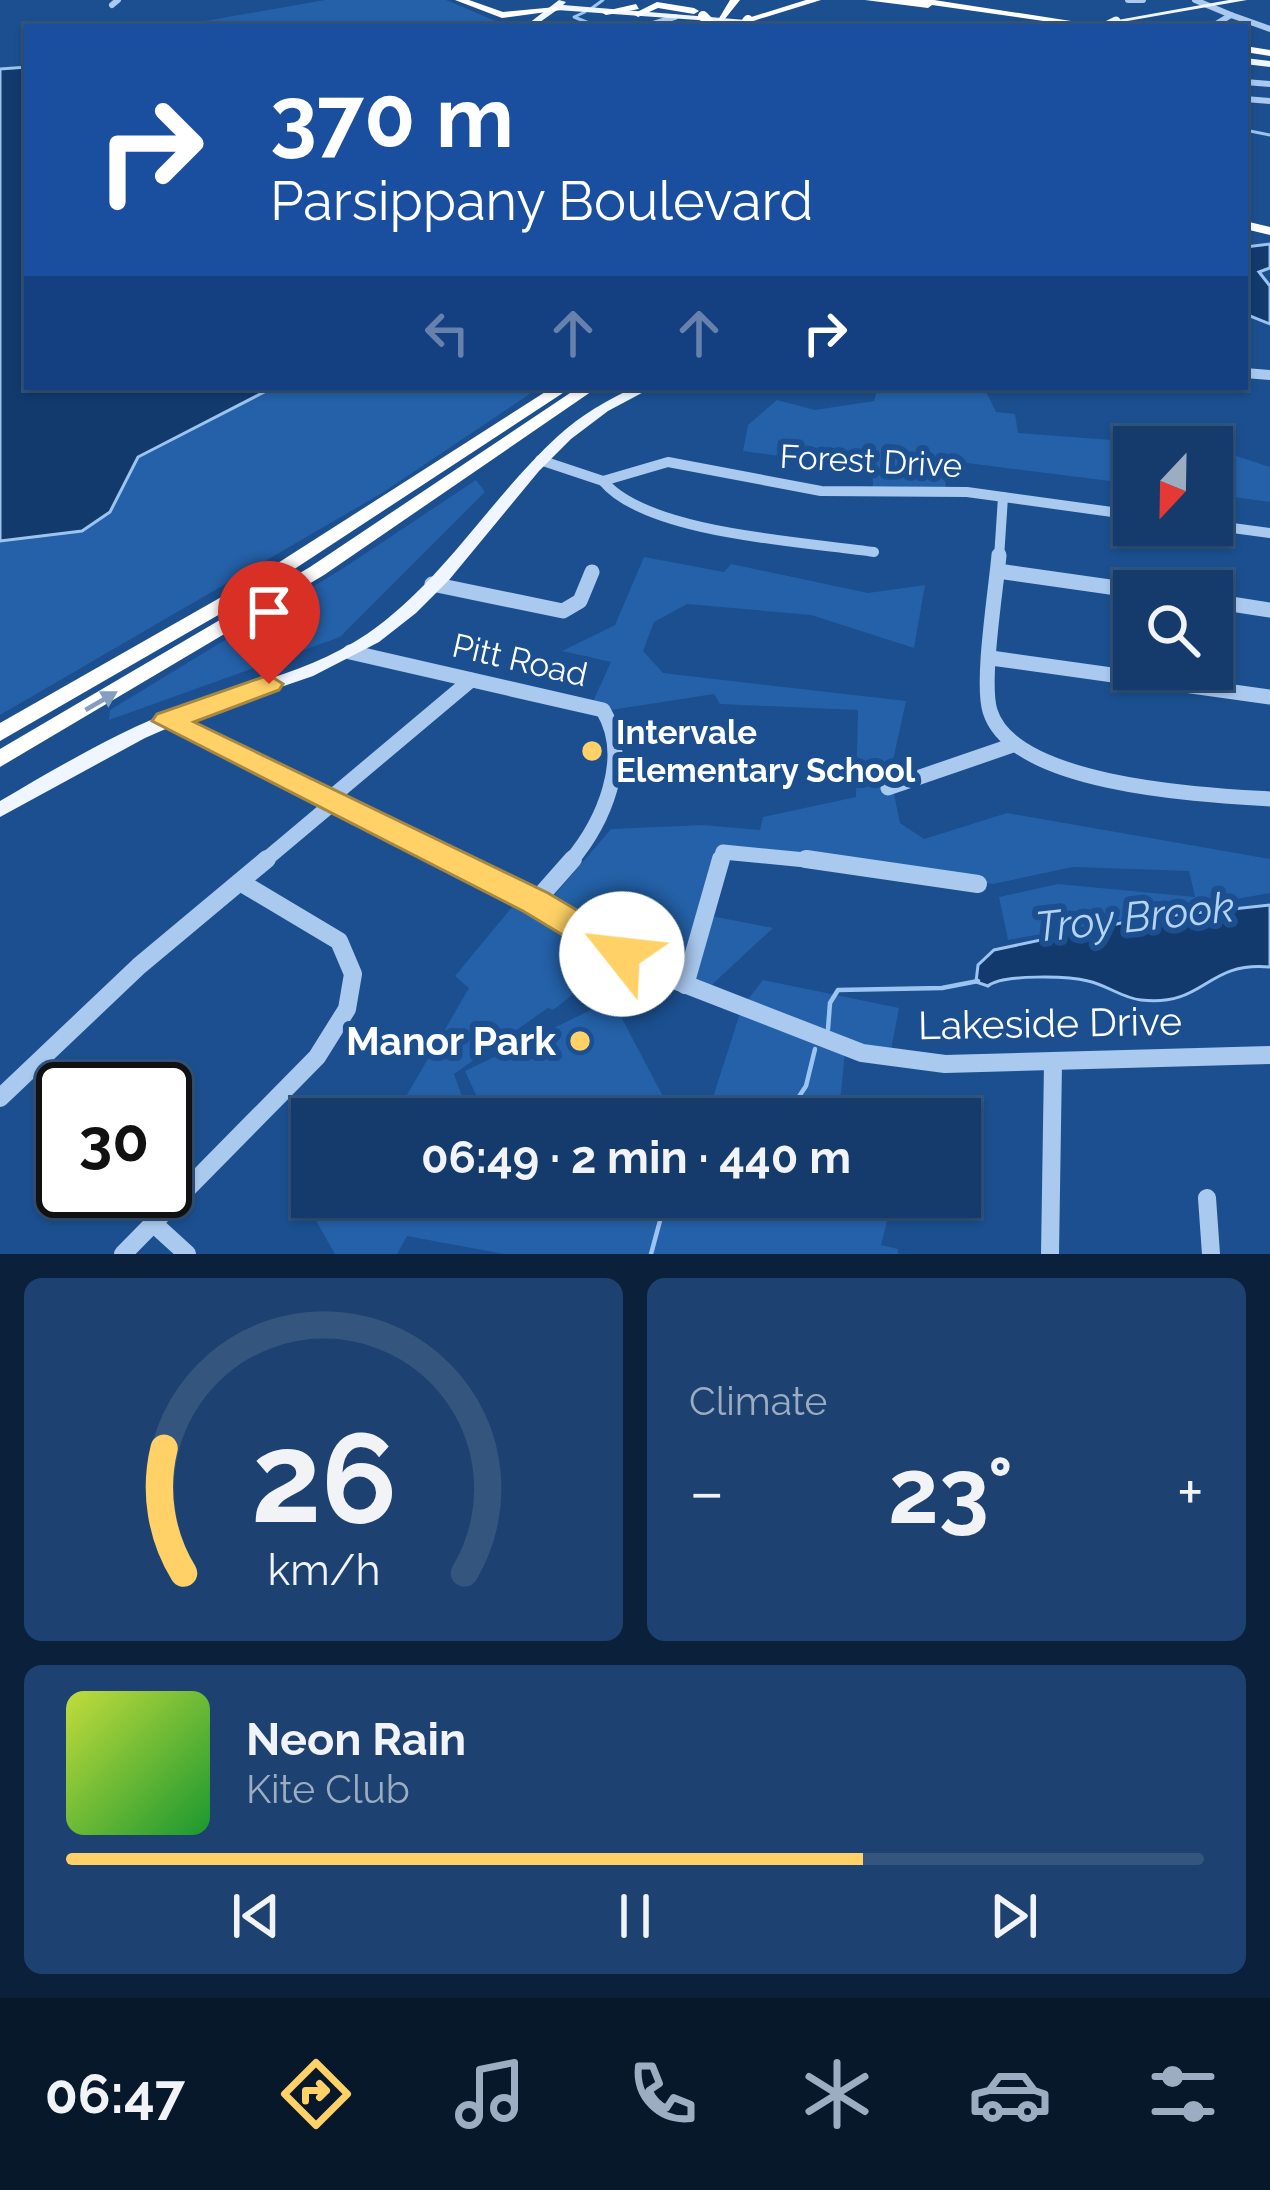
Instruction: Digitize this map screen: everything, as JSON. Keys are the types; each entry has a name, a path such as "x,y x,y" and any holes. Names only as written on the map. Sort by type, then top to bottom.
{"highway":[{"path":"461,0 514,12 563,6"},
{"path":"461,0 502,15 563,6"},
{"path":"461,0 519,24"},
{"path":"651,0 710,20"},
{"path":"710,20 735,0"},
{"path":"747,22 775,0"},
{"path":"747,22 816,0"},
{"path":"870,0 928,5"},
{"path":"894,0 1062,24"},
{"path":"915,0 1099,24"},
{"path":"961,0 1012,14"},
{"path":"606,12 662,4 710,20"},
{"path":"481,6 520,24"},
{"path":"636,9 658,19"},
{"path":"0,733 296,561 558,390"},
{"path":"0,760 299,582 586,390"}],"main road":[{"path":"1114,24 1243,0"},
{"path":"531,24 563,6 606,12"},
{"path":"658,19 710,20"},
{"path":"658,19 777,24"},
{"path":"0,810 167,721 350,652 390,627 540,460 592,412 640,390"}],"street":[{"path":"1127,0 1143,0"},
{"path":"1191,0 1270,28"},
{"path":"1216,24 1231,14"},
{"path":"649,24 658,19"},
{"path":"540,460 603,481 615,497 679,520 874,552"},
{"name":"Forest Drive","path":"603,481 662,462 837,492 944,490 1113,512"},
{"path":"1003,497 990,712 1013,745 1060,768 1270,799"},
{"path":"1233,528 1270,533"},
{"path":"998,571 1113,587"},
{"path":"432,584 563,611 578,604 592,572"},
{"path":"1233,605 1270,610"},
{"name":"Pitt Road","path":"350,652 603,710 611,720 616,738 599,822 536,902"},
{"path":"991,658 1270,697"},
{"path":"0,1098 139,965 471,680"},
{"name":"Lakeside Drive","path":"167,721 536,902 692,988 888,1059 1053,1063 1270,1055"},
{"path":"888,788 1013,745"},
{"path":"692,988 724,852 788,856 978,884"},
{"path":"123,1254 317,1057 343,1023 353,998 349,957 330,932 240,882"},
{"path":"1051,1254 1053,1063"},
{"path":"1207,1198 1210,1254"},
{"path":"153,1223 188,1254"}],"shaded area":[{"path":"325,0 446,0 503,24 379,22 188,24"},
{"path":"24,67 24,390 268,390 138,457 110,512 82,531 0,541 0,69"},
{"path":"1270,244 1270,268 1259,272 1270,286 1270,324 1248,315 1248,247"},
{"path":"268,390 536,390 382,493 0,715 0,541 82,531 110,512 138,457"},
{"path":"877,390 985,390 996,412 1015,414 1018,433 1113,440 1113,481 943,460 946,488 873,488 872,461 823,462 743,451 748,425 777,400 815,410 874,401"},
{"path":"1233,455 1270,467 1270,502 1233,497"},
{"path":"476,480 485,492 340,637 109,720 110,710 342,569"},
{"path":"644,557 724,572 731,564 868,593 925,585 914,648 811,615 687,604 654,622 643,651 663,673 906,701 890,774 900,823 924,839 1007,813 1270,859 1270,893 1008,940 999,897 1058,884 1195,897 1189,871 1073,867 993,884 729,852 706,915 773,928 705,991 621,957 553,1010 548,1008 454,1074 463,1098 405,1098 469,988 455,976 522,895 546,905 611,829 703,825 760,830 763,817 856,797 858,710 720,704 714,694 611,710 590,708 611,662 562,651 615,625"},
{"path":"1270,905 1270,967 1232,971 1179,997 1141,1000 1066,978 1021,978 988,986 976,982 978,965 994,950 1140,919"},
{"path":"763,980 899,1008 889,1061 845,1051 841,1098 713,1098 742,1007"},
{"name":"Manor Park","path":"597,1007 618,1011 664,1098 477,1098 465,1071"},
{"path":"314,1218 888,1218 881,1245 898,1249 898,1254 504,1254 407,1236 397,1254 335,1254"}],"waterway":[{"name":"Troy Brook","path":"592,8 603,0"},
{"name":"Troy Brook","path":"585,12 574,17 592,24"},
{"name":"Troy Brook","path":"1248,131 1270,135"},
{"name":"Troy Brook","path":"828,1029 830,1003 838,990 942,988 978,981"},
{"name":"Troy Brook","path":"798,1098 806,1086 815,1049"},
{"name":"Troy Brook","path":"651,1254 661,1218"}],"place":[{"name":"Intervale Elementary School","path":"592,751"},
{"name":"Manor Park","path":"580,1041"}],"route":[{"path":"269,684 167,721 536,902 622,954"}]}
